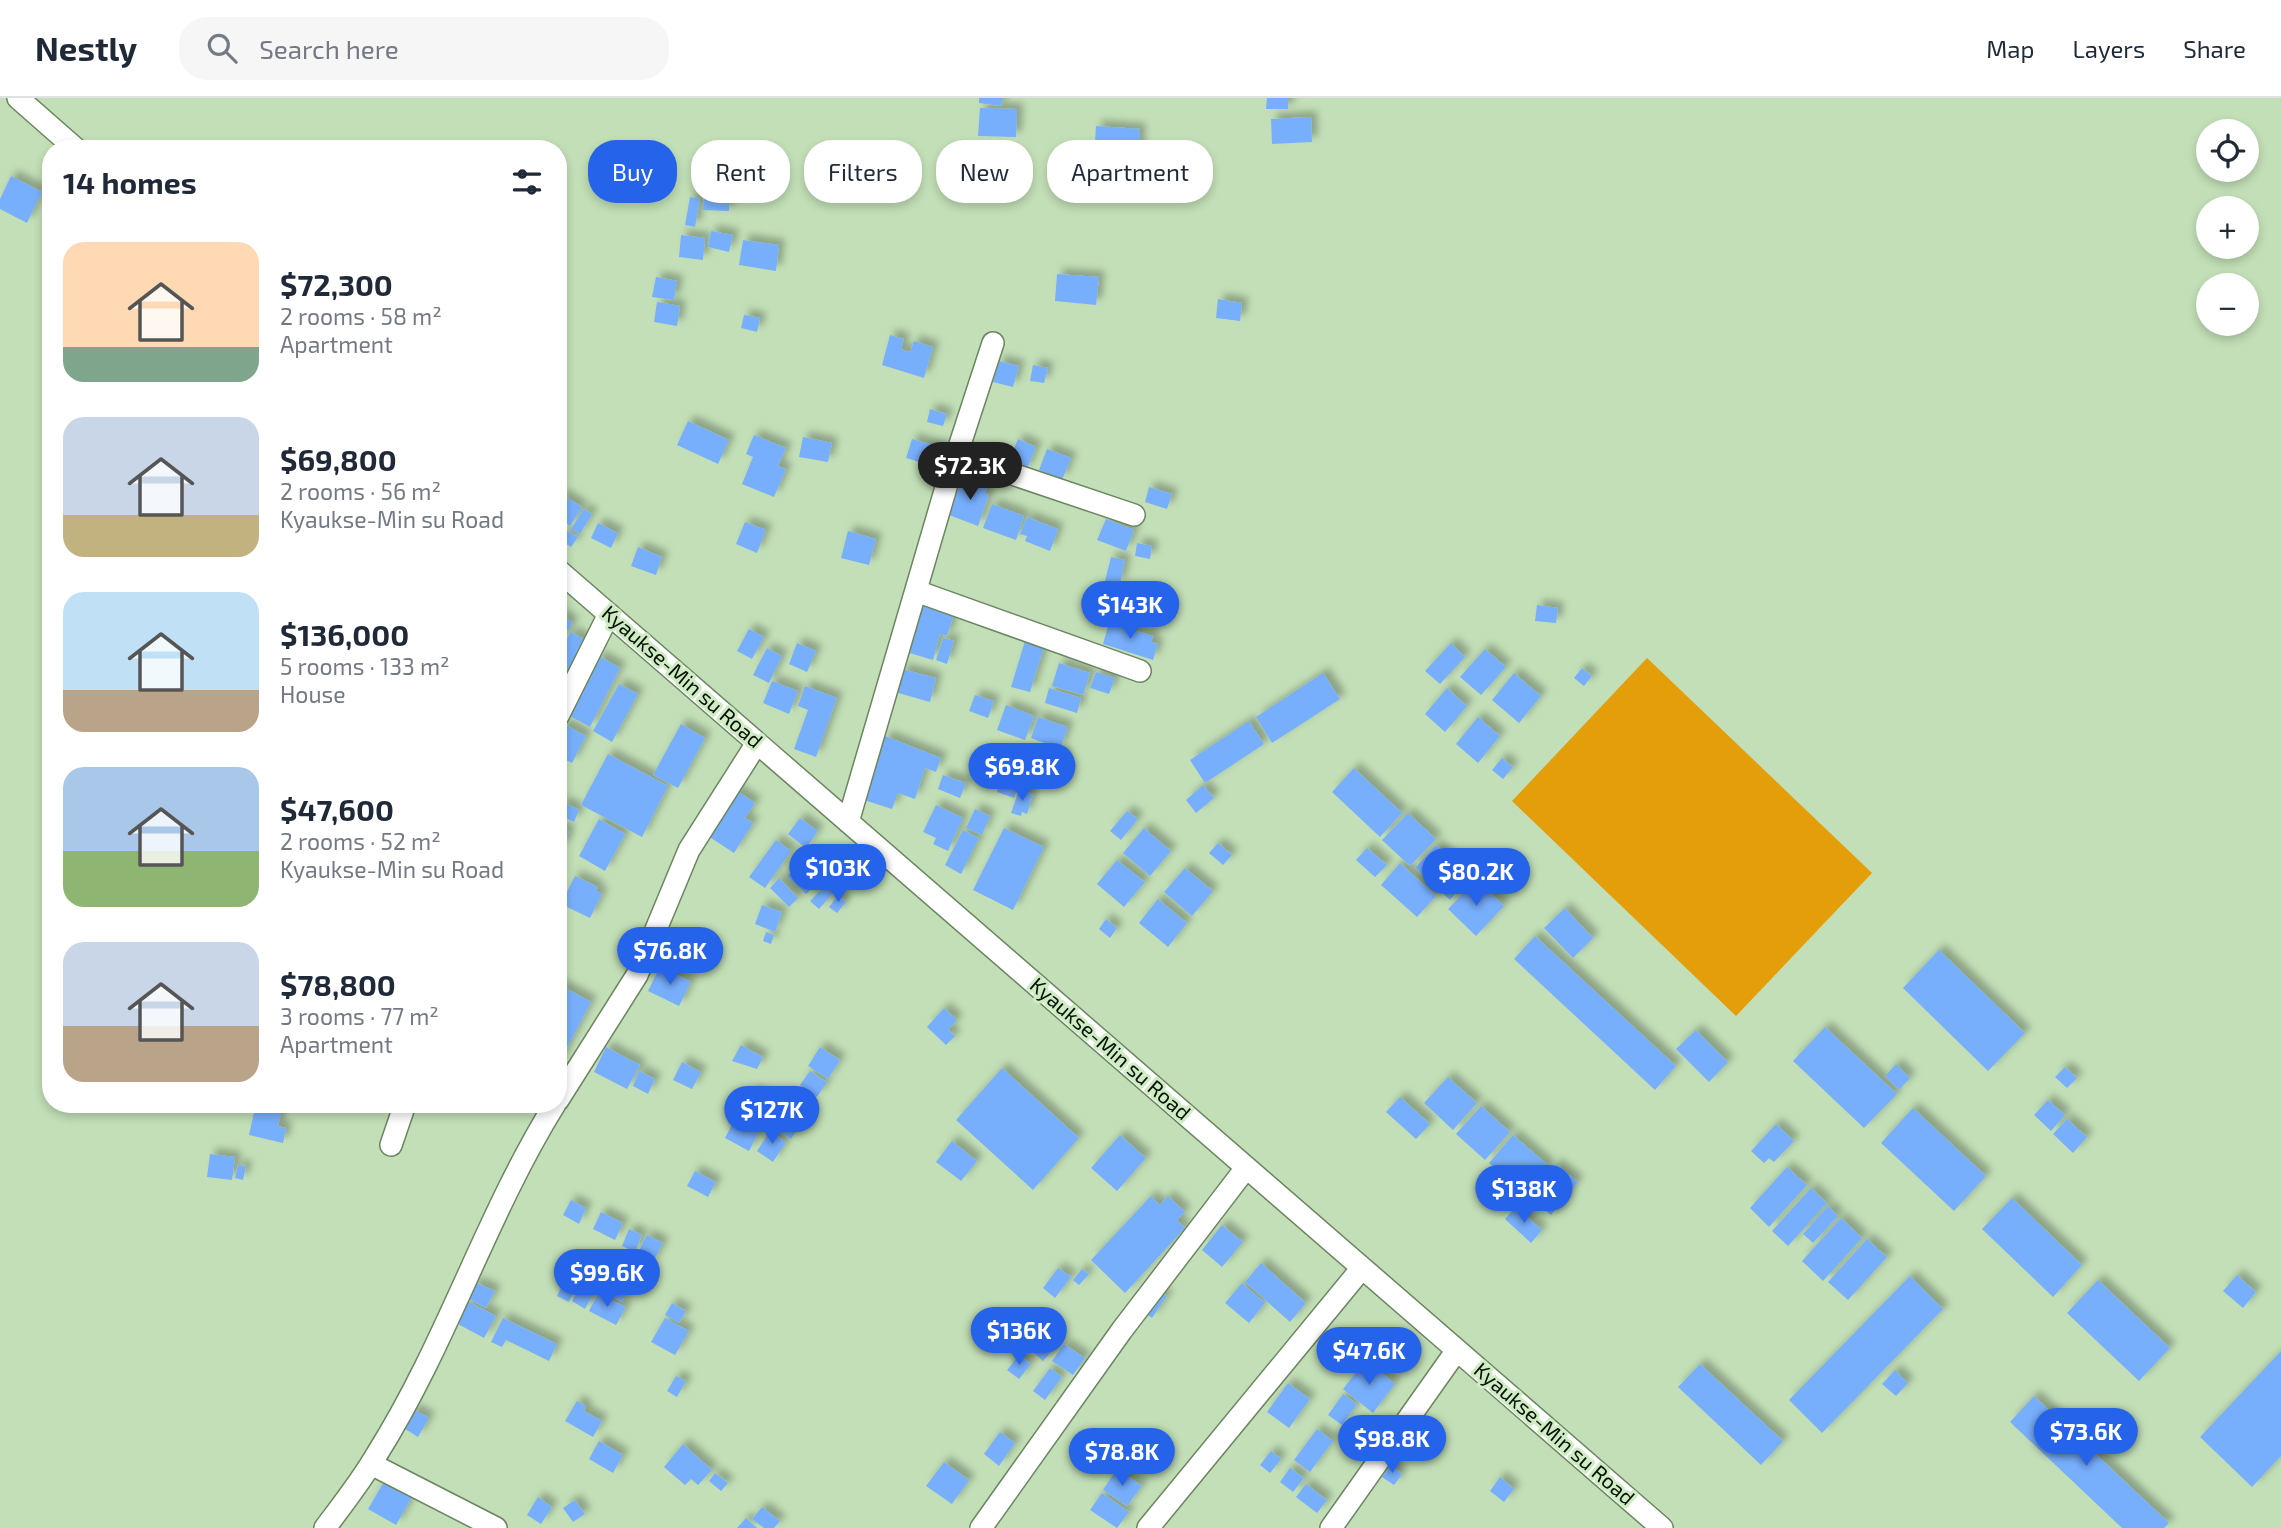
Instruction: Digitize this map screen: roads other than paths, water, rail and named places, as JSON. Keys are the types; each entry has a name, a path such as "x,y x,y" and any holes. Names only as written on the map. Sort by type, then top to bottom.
{"street":[{"path":"18,98 66,140"},
{"path":"848,822 956,455 993,343"},
{"path":"956,455 1134,515"},
{"name":"Kyaukse-Min su Road","path":"567,578 1662,1528"},
{"path":"916,591 1140,671"},
{"path":"567,698 609,614"},
{"path":"567,1086 637,975 689,849 757,743"},
{"path":"391,1144 402,1113"},
{"path":"325,1528 371,1464 421,1373 525,1152 549,1113"},
{"path":"981,1528 1122,1330 1246,1168"},
{"path":"1148,1528 1362,1268"},
{"path":"1331,1528 1457,1350"},
{"path":"371,1464 496,1528"}]}
